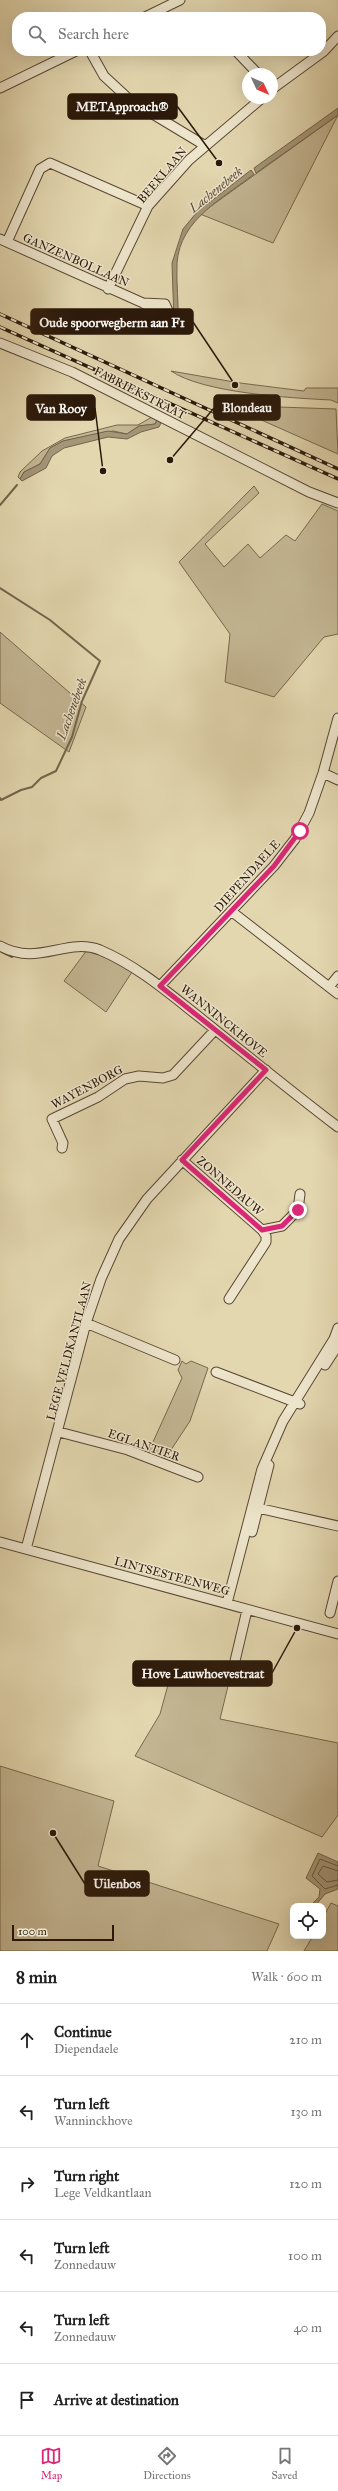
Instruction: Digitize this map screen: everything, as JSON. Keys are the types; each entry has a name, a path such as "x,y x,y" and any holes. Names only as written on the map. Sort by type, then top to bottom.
{"street":[{"path":"155,12 180,0"},
{"path":"326,49 338,36"},
{"path":"0,88 66,56"},
{"path":"93,56 104,76 131,101 204,145"},
{"path":"100,56 109,73 109,79"},
{"path":"239,56 252,68"},
{"path":"278,85 317,56"},
{"name":"BEEKLAAN","path":"108,289 148,206 175,174 204,145 255,104"},
{"path":"3,240 40,169 50,163 148,206"},
{"name":"GANZENBOLLAAN","path":"3,240 108,289 143,303"},
{"name":"FABRIEKSTRAAT","path":"0,343 72,372 309,492 338,503"},
{"name":"DIEPENDAELE","path":"160,986 274,866 295,839 309,813 323,773 338,718"},
{"path":"323,773 338,780"},
{"path":"230,911 338,994"},
{"name":"WANNINCKHOVE","path":"0,946 15,953 31,955 83,946 101,951 160,986 338,1127"},
{"path":"329,987 338,976"},
{"name":"WAYENBORG","path":"62,1148 63,1143 52,1119 98,1098 125,1079 139,1076 163,1078 173,1075 215,1030"},
{"name":"WANNINCKHOVE","path":"266,1070 275,1071 338,1120"},
{"name":"LEGE VELDKANTLAAN","path":"26,1549 59,1432 86,1323 101,1279 119,1239 146,1199 266,1070"},
{"name":"ZONNEDAUW","path":"182,1160 262,1230 266,1236 266,1242 229,1300"},
{"name":"ZONNEDAUW","path":"262,1230 282,1226 298,1210 300,1194"},
{"path":"86,1323 175,1360"},
{"path":"230,1604 255,1508 267,1470 298,1404 332,1342 338,1328"},
{"path":"298,1404 338,1345"},
{"path":"216,1372 298,1404"},
{"name":"EGLANTIER","path":"59,1432 128,1450 198,1477"},
{"path":"255,1508 338,1526"},
{"name":"LINTSESTEENWEG","path":"0,1542 338,1634"},
{"path":"330,1614 338,1581"},
{"path":"231,1678 248,1610"}],"shaded area":[{"path":"338,115 273,243 200,214"},
{"path":"171,371 240,383 304,391 306,388 338,388 338,403 331,400 248,393 204,385"},
{"path":"246,398 279,407 336,409 338,454 241,411"},
{"path":"152,417 157,420 155,424 139,426 127,434 113,431 63,441 50,448 40,464 24,472 20,479 18,477 20,472 42,451 65,438 117,425 138,425"},
{"path":"254,486 259,493 205,544 224,567 248,544 260,558 286,535 295,541 322,504 338,511 338,634 324,637 274,697 225,682 230,634 179,562"},
{"path":"0,632 86,707 69,752 0,703"},
{"path":"87,950 106,957 132,972 106,1012 64,981"},
{"path":"182,1361 186,1364 191,1361 208,1368 190,1421 165,1459 148,1453 182,1378 178,1370"},
{"path":"174,1663 221,1672 219,1681 229,1682 220,1719 338,1743 338,1815 322,1837 135,1756 160,1714"},
{"path":"0,1766 114,1801 98,1866 279,1924 267,1951 0,1951"},
{"path":"331,1903 338,1906 338,1951 304,1951 311,1939 326,1939 326,1912"}],"water":[{"path":"338,108 338,115 256,173 254,168"},
{"path":"251,170 254,174 205,211 186,234 180,248 177,263 178,324 174,322 172,263 183,229 197,212"},
{"path":"157,420 162,421 159,427 141,432 127,439 108,437 64,448 52,456 46,468 22,481 20,479 24,472 40,464 50,448 63,441 108,431 127,434 139,426 155,424"},
{"path":"318,1853 338,1862 338,1889 325,1894 318,1903 313,1903 319,1897 320,1889 306,1878"}],"waterway":[{"name":"Lachenebeek","path":"0,505 17,485"},
{"name":"Lachenebeek","path":"0,588 50,620 100,661 82,701 72,737 56,771 41,778 32,787 21,790 1,800 0,798"},
{"path":"2,952 12,957"}],"railway":[{"path":"0,314 338,469"},
{"path":"0,327 338,479"}],"place":[{"name":"METApproach®","path":"219,163"},
{"name":"Oude spoorwegberm aan F1","path":"235,385"},
{"name":"Blondeau","path":"170,460"},
{"name":"Van Rooy","path":"103,471"},
{"name":"Hove Lauwhoevestraat","path":"297,1628"},
{"name":"Uilenbos","path":"53,1833"}],"route":[{"path":"298,1210 282,1226 262,1230 182,1160 266,1070 160,986 274,866 300,831"}]}
